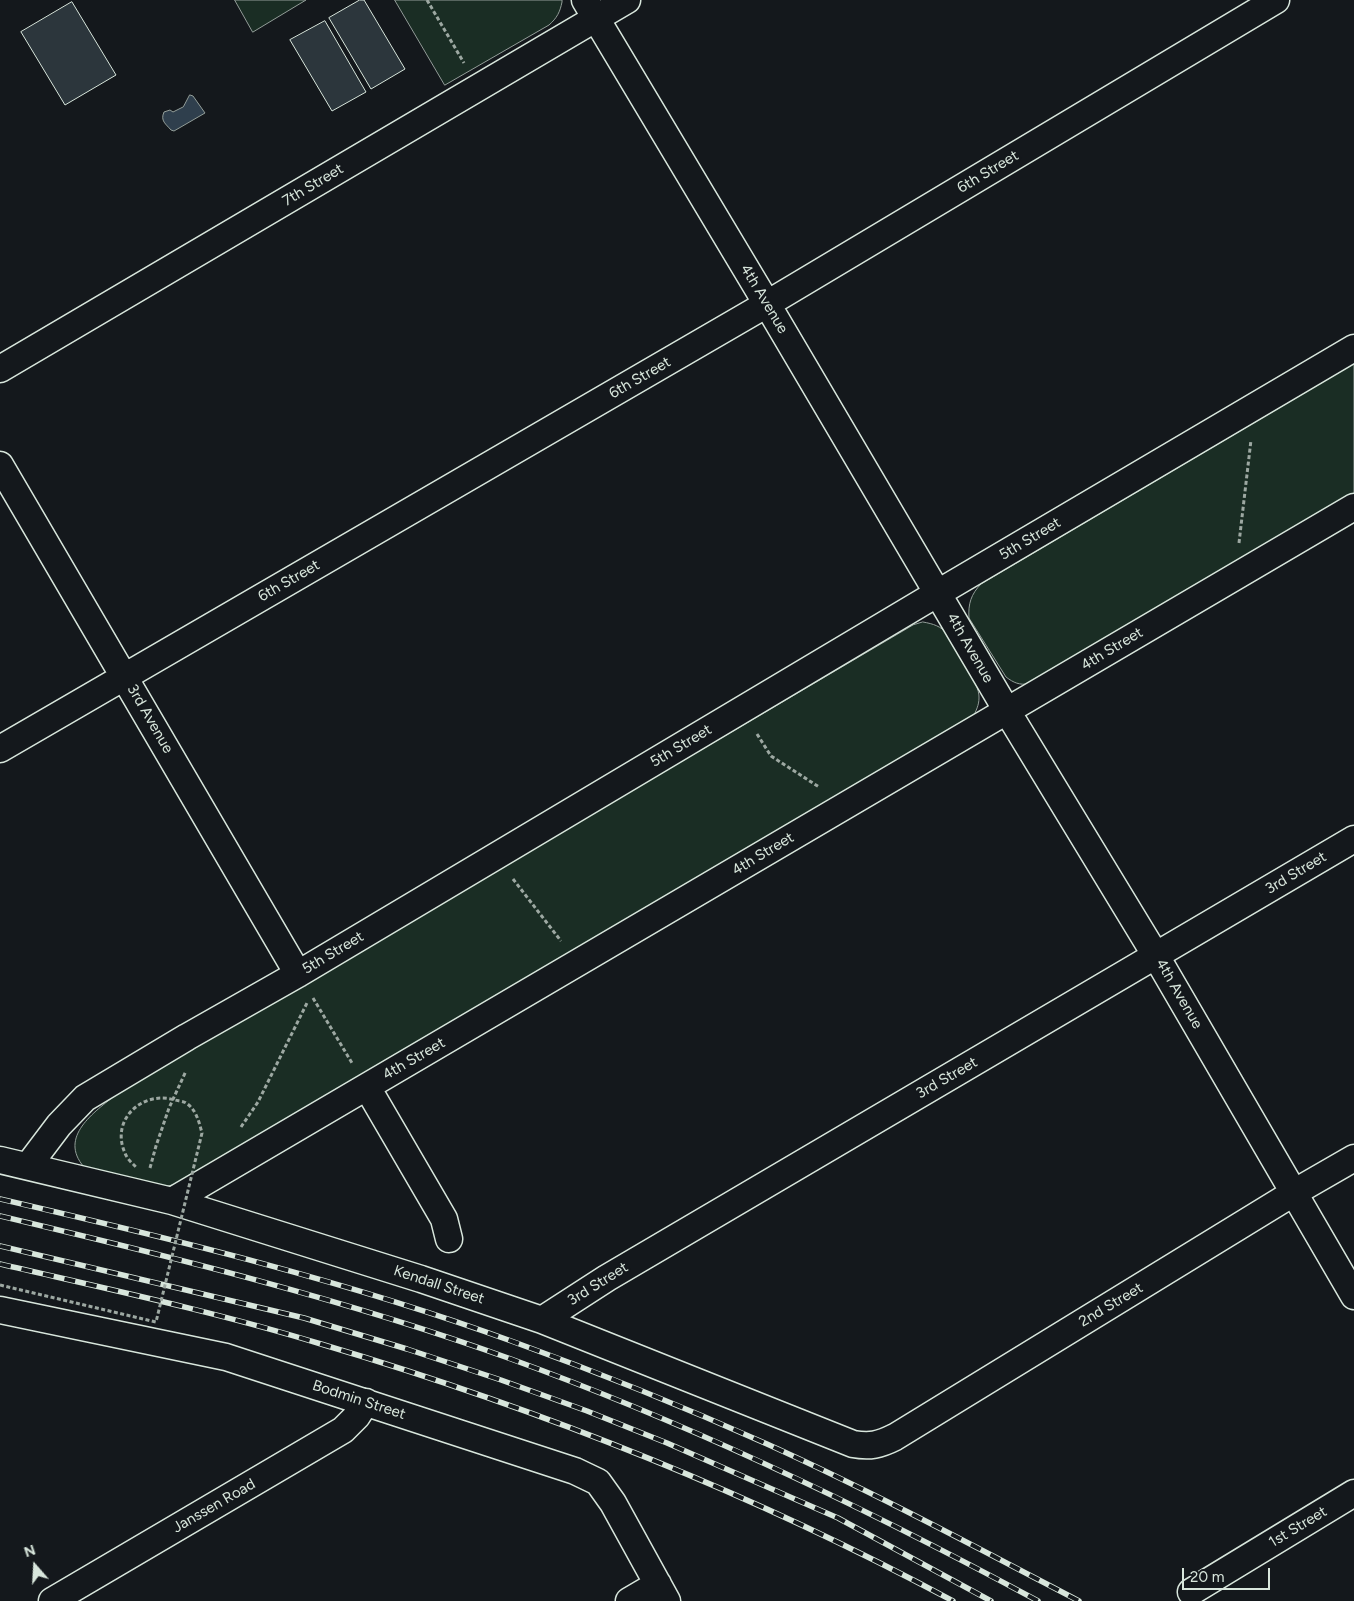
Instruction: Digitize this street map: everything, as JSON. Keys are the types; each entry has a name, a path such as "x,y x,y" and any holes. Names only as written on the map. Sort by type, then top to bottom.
{"street":[{"name":"7th Street","path":"0,370 478,88 590,9 627,0"},
{"name":"6th Street","path":"0,749 768,304 1276,0"},
{"name":"4th Avenue","path":"590,9 768,304 1007,711 1156,956 1354,1296"},
{"name":"5th Street","path":"28,1166 60,1125 85,1098 298,974 1354,348"},
{"name":"3rd Avenue","path":"0,466 125,676 298,974"},
{"name":"4th Street","path":"172,1201 1354,507"},
{"name":"3rd Street","path":"542,1320 607,1278 1354,839"},
{"path":"367,1087 444,1219 449,1239"},
{"name":"2nd Street","path":"866,1446 881,1444 895,1437 1295,1192 1354,1158"},
{"name":"Kendall Street","path":"0,1160 172,1201 420,1279 542,1320 853,1444 866,1446"},
{"name":"Bodmin Street","path":"0,1310 226,1357 575,1471 598,1482 613,1503 662,1593"},
{"name":"Janssen Road","path":"52,1601 343,1430 357,1416 366,1402"},
{"name":"1st Street","path":"1191,1592 1354,1493"},
{"path":"629,1601 662,1593"}],"path":[{"path":"427,0 478,88"},
{"path":"1236,418 1252,442 1239,548 1249,568"},
{"path":"742,710 771,756 824,790 836,811"},
{"path":"498,855 512,878 563,944 576,964"},
{"path":"243,1160 233,1139 258,1102 311,994 367,1087"},
{"path":"149,1174 169,1108 181,1085 194,1050 187,1037"},
{"path":"0,1285 156,1322 202,1133 198,1116 186,1103 167,1098 150,1099 132,1109 124,1121 120,1139 125,1155 137,1168"}],"green space":[{"path":"235,0 306,0 253,32"},
{"path":"395,0 562,0 562,2 558,15 549,25 445,85"},
{"path":"1354,364 1354,494 1029,684 1017,683 1006,677 969,618 971,600 981,584"},
{"path":"923,622 937,626 948,634 972,675 979,698 973,717 177,1184 163,1187 84,1167 77,1156 75,1145 77,1135 90,1117 117,1094 913,625"}],"water":[{"path":"190,95 193,96 205,113 174,131 171,130 163,120 164,112 170,110 173,112 183,107"}],"building":[{"path":"360,0 364,0 405,69 371,89 329,18"},
{"path":"72,2 116,75 65,105 21,32"},
{"path":"325,21 366,92 332,111 290,40"}],"railway":[{"path":"0,1199 195,1246 324,1280 451,1320 546,1354 736,1430 807,1462 924,1520 1079,1601"},
{"path":"0,1216 257,1280 385,1317 511,1359 646,1412 779,1470 845,1501 1038,1601"},
{"path":"0,1246 304,1318 501,1380 587,1411 667,1443 838,1518 991,1601"},
{"path":"0,1264 162,1301 281,1332 484,1396 644,1456 722,1489 800,1524 953,1601"}]}
